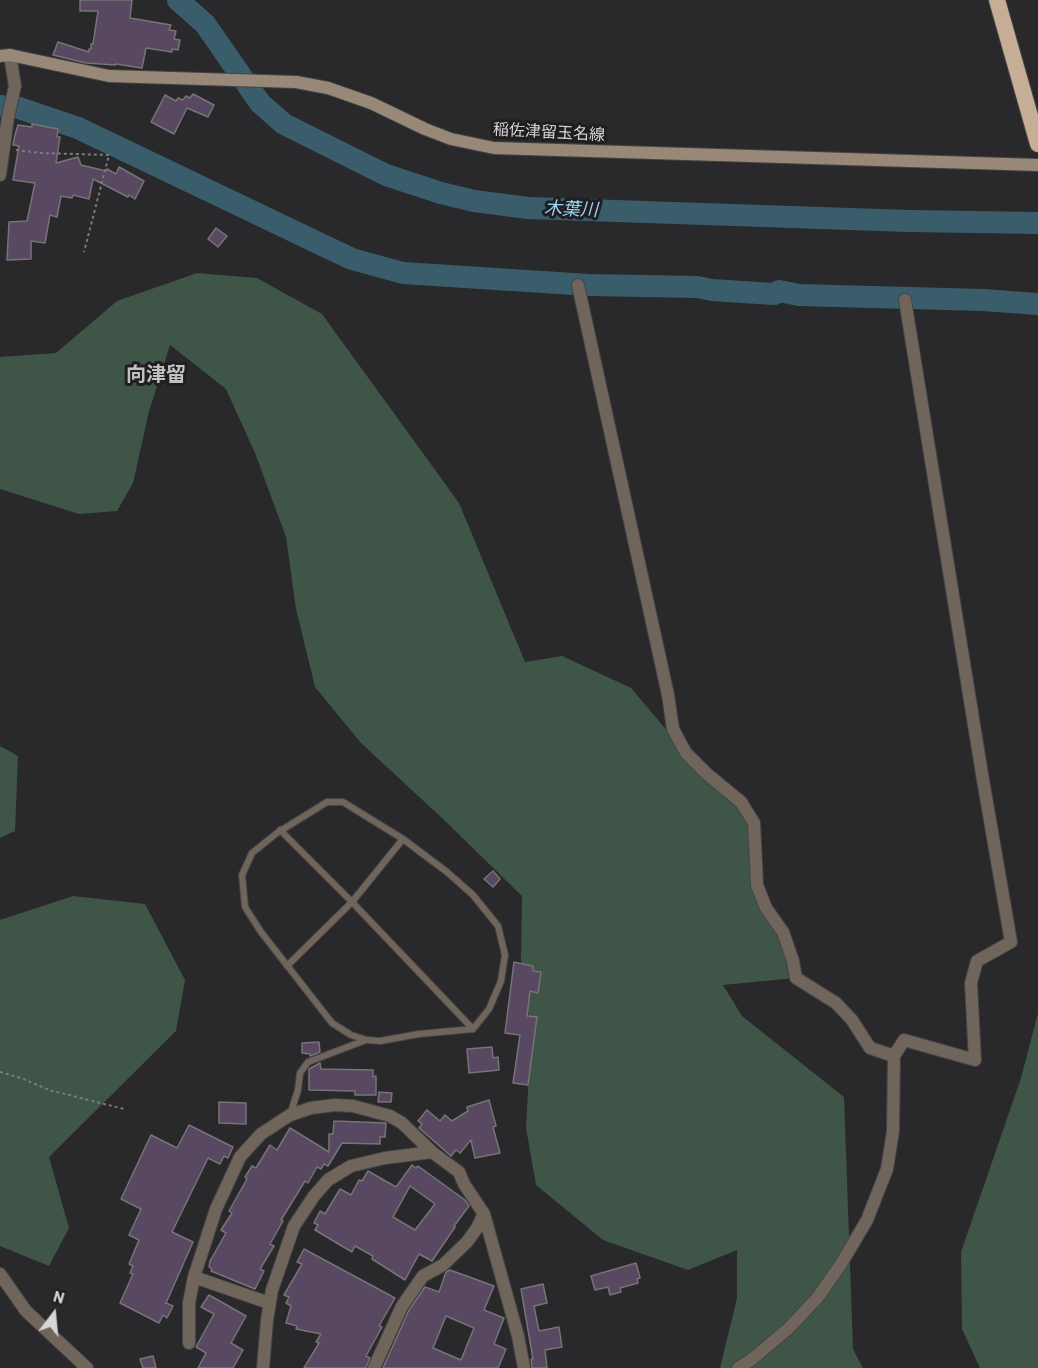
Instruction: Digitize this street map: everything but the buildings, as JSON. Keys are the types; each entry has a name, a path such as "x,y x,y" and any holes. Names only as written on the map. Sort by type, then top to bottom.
{"highway":[{"path":"997,0 1038,144"}],"main road":[{"name":"稲佐津留玉名線","path":"5,56 109,76 218,80 261,79 328,88 452,139 494,148 1038,165"}],"street":[{"path":"0,175 15,86 5,56"},
{"path":"578,285 668,695 673,729 686,753 741,802 754,823 757,885 766,909 783,932 796,978 836,1003 852,1020 870,1048 894,1056"},
{"path":"738,1368 789,1328 818,1297 867,1220 887,1169 893,1131 894,1056 904,1040 975,1060 971,983 977,961 1011,942 905,300"},
{"path":"189,1343 189,1303 194,1277 216,1209 240,1157 261,1134 290,1115 311,1108 335,1105 353,1106 390,1116 402,1123 432,1152 459,1172 464,1184 484,1214 518,1336 521,1366"},
{"path":"263,1368 269,1303 283,1253 294,1226 314,1196 328,1180 351,1166 385,1158 432,1152"},
{"path":"374,1368 402,1306 423,1276 443,1264 467,1242 484,1214"},
{"path":"0,1274 26,1311 87,1368"},
{"path":"194,1277 269,1303"}],"lane":[{"path":"327,802 342,802 403,839 473,895 498,926 505,955 501,981 489,1009 473,1029 419,1034 380,1041 351,1035 332,1023 245,907 242,874 252,853 280,830 327,802"},
{"path":"280,830 473,1029"},
{"path":"287,966 352,902 403,839"},
{"path":"290,1115 298,1090 300,1073 308,1062 367,1040"}],"path":[{"path":"10,149 41,153 109,155 84,252"},
{"path":"0,1072 49,1090 124,1109"}],"green space":[{"path":"197,273 257,278 322,314 459,503 525,662 562,656 631,688 686,753 754,823 757,885 783,932 796,978 723,985 742,1016 844,1097 853,1349 863,1368 720,1368 737,1298 737,1250 688,1270 603,1240 536,1185 526,1128 531,1034 521,959 522,896 361,743 315,687 296,609 286,537 255,453 226,389 170,345 149,411 133,483 117,511 79,514 0,489 0,357 56,353 117,301"},
{"path":"0,746 18,756 15,831 0,838"},
{"path":"73,896 145,904 185,980 176,1031 49,1157 69,1228 49,1266 0,1246 0,920"},
{"path":"1038,1013 1038,1368 980,1368 962,1329 961,1252 1021,1078"}],"waterway":[{"name":"木葉川","path":"178,0 205,24 260,103 284,124 386,175 441,193 474,201 528,208 1038,223"},
{"path":"0,106 19,108 78,128 352,259 403,273 589,285 697,287 774,294 779,291 799,295 983,300 1038,304"}],"district":[{"name":"向津留","path":"156,374"}]}
